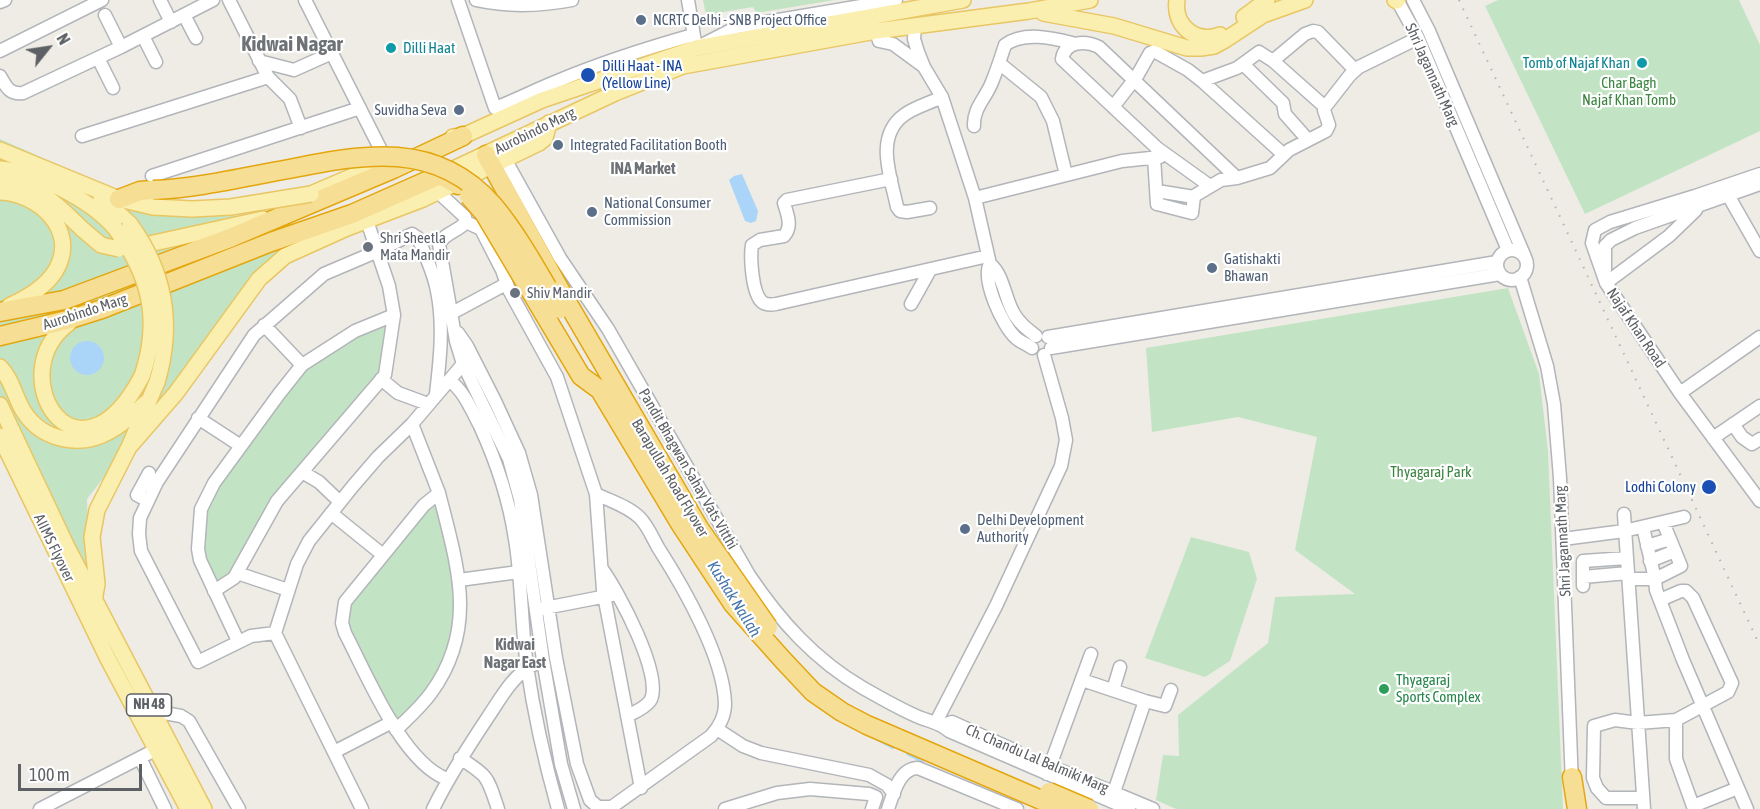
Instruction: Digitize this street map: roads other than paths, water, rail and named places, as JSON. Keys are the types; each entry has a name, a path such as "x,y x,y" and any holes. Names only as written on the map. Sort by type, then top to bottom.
{"highway":[{"name":"Aurobindo Marg","path":"0,311 64,300 230,238 393,169 463,136"},
{"path":"119,199 140,191 196,186 373,155 420,159 439,166 472,186 492,204 509,227 582,344 615,385"},
{"name":"Barapullah Road Flyover","path":"495,157 501,183 560,290 699,528 728,572 786,650 819,684 845,701 911,734 1089,809"},
{"name":"Aurobindo Marg","path":"0,336 102,309 271,242 451,186"},
{"name":"Barapullah Road Flyover","path":"451,186 484,213 581,376 600,390 681,525 733,604 813,692 877,730 1062,809"},
{"path":"1572,777 1575,809"}],"main road":[{"name":"Aurobindo Marg","path":"463,136 542,100 694,42 886,6 963,0"},
{"name":"Aurobindo Marg","path":"451,186 549,123 683,66 878,36 915,26 1029,11 1090,0"},
{"path":"1177,0 1177,12 1184,27 1197,36 1206,38 1222,35 1267,0"},
{"path":"1029,11 1114,26 1187,48 1201,48 1214,46 1263,15 1305,0"},
{"path":"153,191 192,209 231,207 311,194 447,138 463,136"},
{"path":"0,150 119,199"},
{"path":"0,169 25,172 38,177 122,226"},
{"path":"0,181 38,190 101,245 119,249 141,247 278,216"},
{"path":"84,184 108,202 122,226 146,285 151,306 152,327 151,398 129,447 101,500 94,521 92,546 97,584 94,601"},
{"path":"0,192 26,197 46,210 58,227 62,250 58,265 47,281 27,297 0,311"},
{"path":"129,447 176,393 266,271 285,256 367,214"},
{"path":"31,355 39,344 53,332 102,309"},
{"path":"0,367 32,422 49,434 63,439 84,440 103,435 118,426 151,398"},
{"path":"25,380 29,398 39,414 55,425 67,429 79,429 98,424 113,414 150,379"},
{"path":"0,405 94,601"},
{"name":"AIIMS Flyover","path":"0,436 108,659"},
{"path":"0,460 85,630 108,659 188,809"},
{"name":"NH 48","path":"94,601 204,809"}],"street":[{"path":"0,3 5,0"},
{"path":"0,51 102,0"},
{"path":"160,0 171,22"},
{"path":"229,0 268,77 290,99 301,128"},
{"path":"305,0 387,162"},
{"path":"458,0 495,108 513,114"},
{"path":"476,0 489,3 544,3 572,0"},
{"path":"688,0 694,42"},
{"name":"Shri Jagannath Marg","path":"1396,0 1418,38 1508,250"},
{"name":"Shri Jagannath Marg","path":"1413,0 1525,257"},
{"path":"0,76 10,92 23,93 144,36 205,2"},
{"name":"Aurobindo Marg","path":"495,108 556,81 651,47 694,42 737,27 886,6"},
{"path":"105,15 122,47"},
{"path":"184,15 196,38"},
{"path":"915,26 914,39 924,67 942,97 975,198 989,260 1014,315 1042,345 1066,440 1061,466 939,724"},
{"path":"1272,60 1305,34 1313,31 1318,32 1357,69"},
{"path":"144,36 156,62"},
{"path":"878,36 924,67"},
{"path":"974,126 976,108 992,84 1005,45 1010,42 1046,36 1072,43 1094,44 1100,46 1237,178"},
{"path":"1154,157 1157,191 1194,196 1221,180 1237,178 1270,168 1283,154 1329,128 1325,107 1357,69 1418,38"},
{"path":"1072,43 1062,55 1062,59 1170,159 1210,186"},
{"path":"1113,107 1135,79 1150,53 1154,51 1188,70 1202,81 1283,154"},
{"path":"1202,81 1243,64 1259,52 1272,60 1325,107"},
{"path":"259,61 294,70 332,53"},
{"path":"98,58 113,88"},
{"path":"999,63 1041,97 1053,121 1066,176"},
{"path":"1243,64 1283,103 1285,114 1308,140"},
{"path":"82,136 268,77"},
{"path":"930,208 900,212 886,154 887,142 891,128 904,115 942,97"},
{"path":"153,191 301,128 360,108"},
{"name":"Pandit Bhagwan Sahay Vats Vitthi","path":"495,157 608,328 727,539 773,609 802,642 837,671 863,688 939,724"},
{"path":"975,198 1122,161 1154,157 1170,159"},
{"name":"Najaf Khan Road","path":"1760,174 1725,190 1610,222 1595,230 1592,243 1606,283 1680,393 1760,501"},
{"path":"891,179 787,200 784,203 790,227 787,233 784,236 760,240 752,245 756,291 765,304 776,304 930,270 989,260"},
{"path":"1606,283 1669,236 1701,205 1725,190 1760,184"},
{"path":"451,186 466,222"},
{"path":"1725,190 1760,251"},
{"path":"1606,283 1605,246 1611,240 1635,228 1701,205"},
{"path":"214,591 234,578 277,501 385,375 394,315 382,249 367,214"},
{"path":"466,222 481,229 502,270 506,284 562,390 596,494 604,597 641,788"},
{"path":"466,222 443,238 439,244 463,364 509,459 520,499 527,668 547,768 558,809"},
{"path":"275,633 250,636 198,662 141,551 140,518 157,482 198,418 254,335 264,325 324,274 410,235 418,238 434,279 441,317 432,399"},
{"path":"1508,250 1516,250 1525,257 1527,266 1520,277 1509,279 1499,268 1503,253 1508,250"},
{"path":"1042,345 1499,268"},
{"path":"911,304 930,270"},
{"name":"Shri Jagannath Marg","path":"1520,277 1552,387 1560,478 1572,777"},
{"path":"289,294 304,283 308,288"},
{"path":"452,313 506,284"},
{"path":"238,641 200,560 198,549 201,510 214,483 302,365 355,331 394,315"},
{"path":"264,325 302,365"},
{"path":"454,327 473,358 519,453 531,495 542,609 543,660 561,764 574,809"},
{"path":"1680,393 1760,337"},
{"path":"362,809 275,633 303,551 331,513 378,457 412,424 463,364"},
{"path":"381,378 398,393 432,399"},
{"path":"450,381 466,400 496,462 524,572 542,609 581,779 590,800 598,807 611,808 702,743 723,720 725,705 721,674 675,574 641,519 630,509 596,494"},
{"path":"1713,438 1760,406"},
{"path":"198,418 241,446"},
{"path":"334,752 394,726 430,694 453,654 460,628 459,580 448,526 439,493 412,424"},
{"path":"1733,424 1748,442 1752,444 1760,439"},
{"path":"302,472 319,482 340,502"},
{"path":"148,501 137,495 149,473"},
{"path":"439,493 424,505 345,602 342,623 345,633 394,726 415,755 434,773 447,779"},
{"path":"331,513 383,555"},
{"path":"1624,514 1624,531 1627,558 1638,723 1643,804 1606,798 1593,778 1594,726 1615,720 1638,723 1676,720 1728,692 1732,687 1693,598 1686,591 1681,591 1660,600"},
{"path":"1563,539 1624,531 1684,517"},
{"path":"1627,558 1583,557 1583,582 1628,576 1655,579 1681,566 1663,522"},
{"path":"1642,527 1660,600 1702,705 1748,809"},
{"path":"1647,546 1673,545"},
{"path":"1650,561 1673,545"},
{"path":"602,568 619,594 641,641 652,678 653,693 650,702 627,716"},
{"path":"459,580 524,572"},
{"path":"237,573 288,590"},
{"path":"542,609 619,594"},
{"path":"1049,770 1091,654"},
{"path":"433,809 460,758 513,681 527,668 543,660"},
{"path":"1113,690 1120,667"},
{"path":"1082,680 1165,706 1171,690"},
{"path":"1114,792 1144,701"},
{"path":"153,711 182,716 189,721 239,809"},
{"path":"1676,720 1676,759 1693,808 1738,788"},
{"name":"Ch. Chandu Lal Balmiki Marg","path":"939,724 952,722 1129,809"},
{"path":"717,729 743,746 761,753 870,775 887,785 894,794"},
{"path":"1571,747 1594,745"},
{"path":"40,809 157,749"},
{"path":"140,758 165,809"},
{"path":"460,758 482,772 489,780 498,809"},
{"path":"888,809 903,775 912,768 918,768 1017,809"},
{"name":"Ch. Chandu Lal Balmiki Marg","path":"1049,770 1114,792 1153,809"},
{"path":"725,809 777,793 810,789 869,794 876,797 872,809"}],"water":[{"path":"742,174 758,211 756,221 751,223 745,221 729,180"},
{"path":"87,341 99,346 104,358 99,370 87,375 75,370 70,358 75,346"}],"waterway":[{"name":"Kushak Nallah","path":"839,720 893,748"},
{"name":"Kushak Nallah","path":"907,754 923,762"}],"railway":[{"path":"1459,0 1760,646"}],"place":[{"name":"NCRTC Delhi - SNB Project Office","path":"641,20"},
{"name":"Dilli Haat","path":"391,48"},
{"name":"Tomb of Najaf Khan","path":"1642,63"},
{"name":"Dilli Haat - INA (Yellow Line)","path":"588,75"},
{"name":"Suvidha Seva","path":"459,110"},
{"name":"Integrated Facilitation Booth","path":"558,145"},
{"name":"National Consumer Commission","path":"592,212"},
{"name":"Shri Sheetla Mata Mandir","path":"368,247"},
{"name":"Gatishakti Bhawan","path":"1212,268"},
{"name":"Shiv Mandir","path":"515,293"},
{"name":"Lodhi Colony","path":"1709,487"},
{"name":"Delhi Development Authority","path":"965,529"},
{"name":"Thyagaraj Sports Complex","path":"1384,689"}],"district":[{"name":"Kidwai Nagar","path":"292,44"},
{"name":"INA Market","path":"643,169"},
{"name":"Kidwai Nagar East","path":"515,654"}],"park label":[{"name":"Char Bagh Najaf Khan Tomb","path":"1629,92"},
{"name":"Thyagaraj Park","path":"1431,472"}]}
